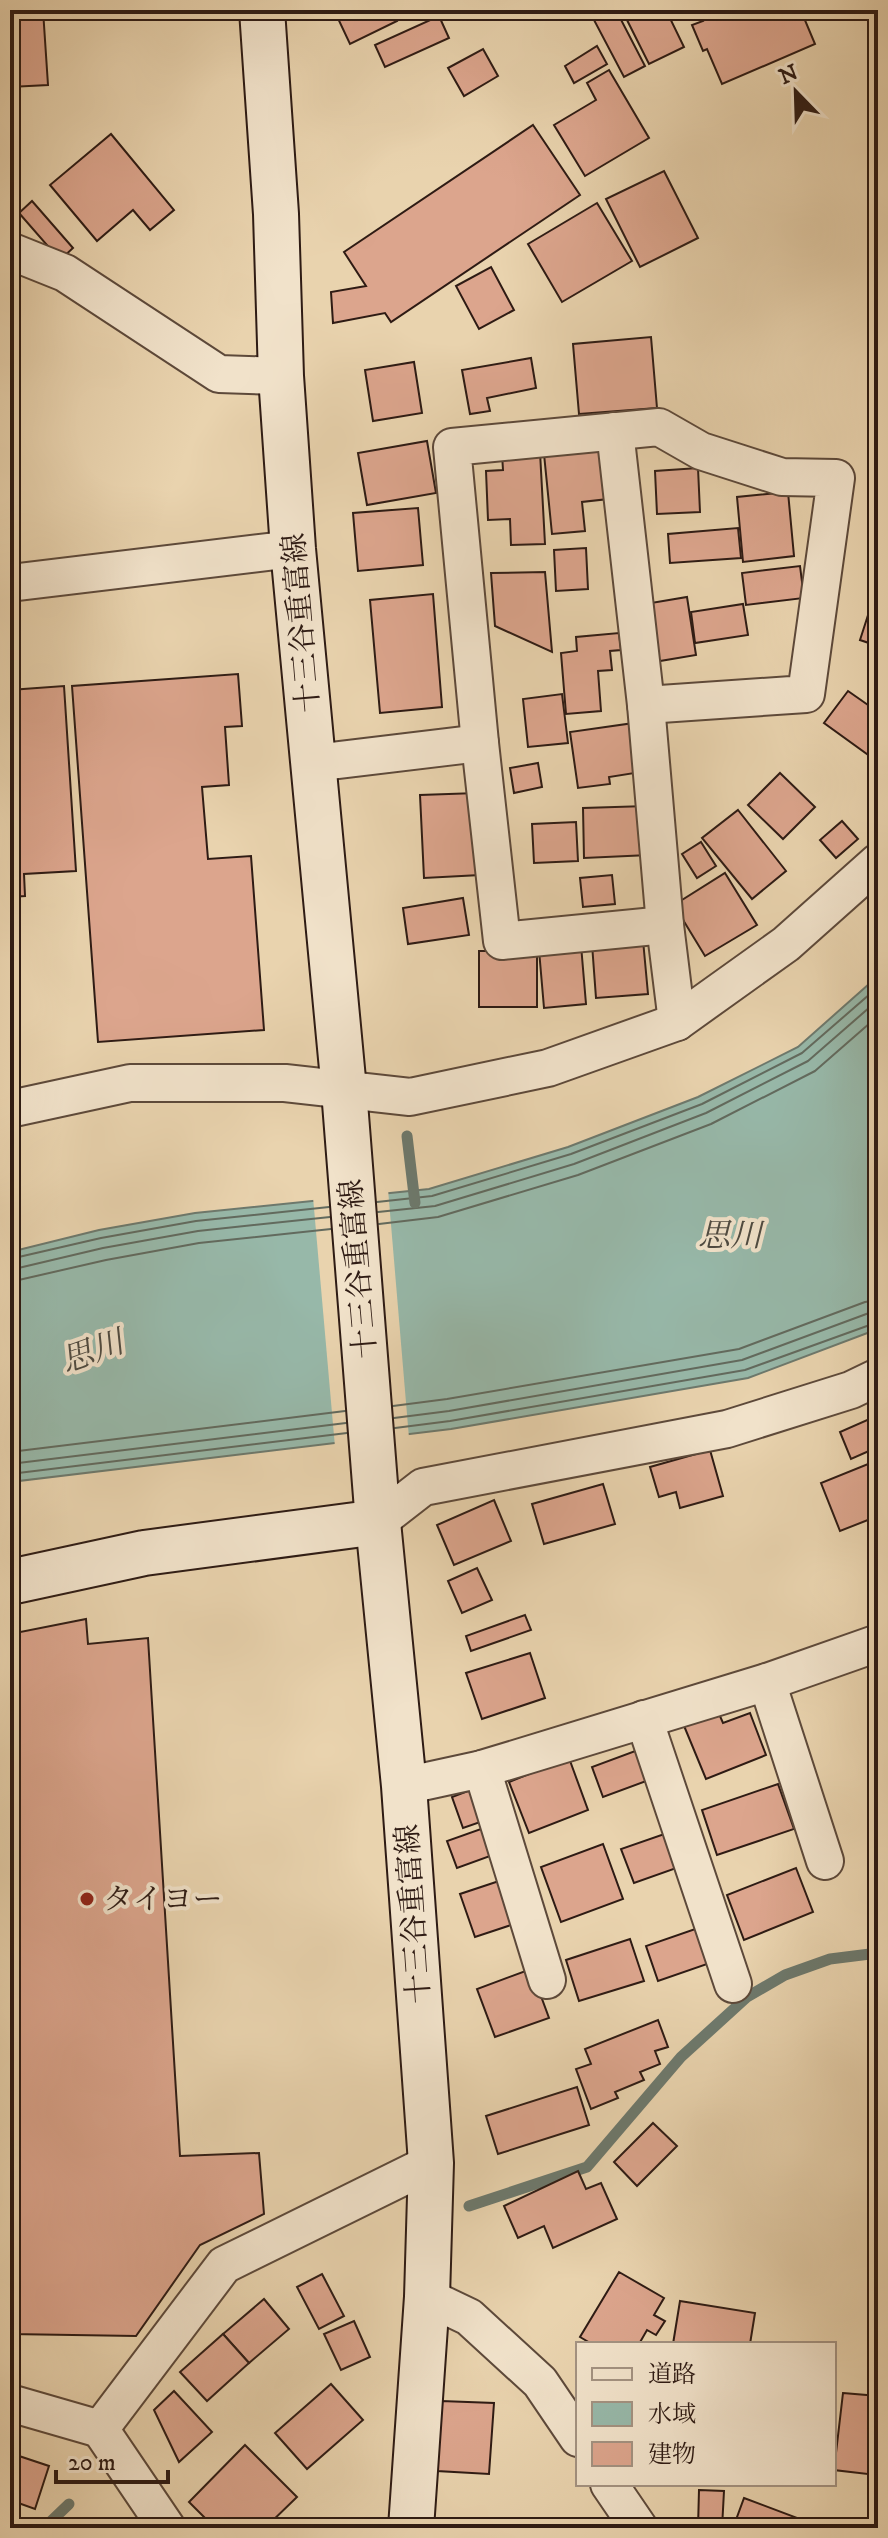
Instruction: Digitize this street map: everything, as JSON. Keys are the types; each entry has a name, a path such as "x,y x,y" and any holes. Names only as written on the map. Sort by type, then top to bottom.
{"main road":[{"name":"十三谷重富線","path":"262,10 293,549 346,1109 378,1522 404,1786 431,2163 427,2297 411,2528"},
{"path":"10,1582 144,1553 378,1522"}],"street":[{"path":"10,251 65,273 219,374 281,376"},
{"path":"646,705 806,694 836,478 782,477 701,451 659,427 452,447 502,941 665,925"},
{"path":"615,431 677,1022"},
{"path":"10,583 293,549"},
{"path":"314,763 480,743"},
{"path":"10,1109 130,1083 285,1083 346,1109 548,1068 677,1022 786,944 878,862"},
{"path":"378,1522 423,1487 727,1429 851,1390 878,1377"},
{"path":"404,1786 482,1769 767,1682 878,1643"},
{"path":"767,1682 825,1861"},
{"path":"644,1719 733,1984"},
{"path":"482,1769 547,1980"},
{"path":"100,2429 224,2265 431,2163"},
{"path":"427,2297 469,2317 540,2382 576,2435"},
{"path":"10,2403 100,2429 167,2528"},
{"path":"610,2486 639,2528"}],"water":[{"name":"思川","path":"878,976 878,1329 748,1378 451,1429 10,1482 10,1252 99,1230 195,1213 429,1189 568,1147 698,1097 798,1047"}],"pier":[{"path":"388,1189 409,1438 335,1447 313,1197"}],"building":[{"path":"10,10 43,10 48,85 10,87"},
{"path":"334,10 392,10 397,21 350,44"},
{"path":"616,10 645,66 624,77 594,20"},
{"path":"666,10 684,47 649,64 623,12"},
{"path":"698,10 783,10 787,19 802,13 815,44 722,84 707,49 703,51 692,25 703,21"},
{"path":"439,16 449,38 385,67 375,45"},
{"path":"597,46 607,64 574,83 565,66"},
{"path":"483,49 498,76 464,96 448,68"},
{"path":"609,70 649,138 585,176 554,125 596,100 587,83"},
{"path":"533,125 580,195 391,322 385,313 333,323 331,292 366,286 344,252"},
{"path":"111,134 174,210 150,230 133,210 97,241 50,185"},
{"path":"664,171 698,238 640,267 606,199"},
{"path":"32,201 73,248 60,260 19,213"},
{"path":"597,203 632,261 562,302 528,244"},
{"path":"491,267 514,310 479,329 456,286"},
{"path":"651,337 657,408 579,414 573,344"},
{"path":"531,358 536,388 487,398 490,411 470,414 462,370"},
{"path":"414,362 422,413 373,421 365,370"},
{"path":"427,441 436,493 367,505 358,453"},
{"path":"603,448 608,499 582,502 585,531 552,534 544,454"},
{"path":"540,452 545,544 511,545 510,519 488,520 486,471 503,470 502,454"},
{"path":"698,468 700,512 657,514 655,471"},
{"path":"788,492 794,556 743,562 737,497"},
{"path":"418,508 423,565 358,571 353,513"},
{"path":"738,528 741,558 670,563 668,534"},
{"path":"586,548 588,589 556,591 554,550"},
{"path":"800,566 804,598 746,605 742,573"},
{"path":"545,572 552,652 495,626 491,573"},
{"path":"878,584 878,646 860,640"},
{"path":"433,594 442,707 380,713 370,600"},
{"path":"687,597 696,655 654,662 645,604"},
{"path":"743,604 748,635 695,643 691,612"},
{"path":"619,633 621,650 610,651 612,670 598,671 601,711 566,714 561,653 577,651 576,637"},
{"path":"238,674 242,726 225,727 229,785 202,787 208,859 251,856 264,1030 98,1042 72,686"},
{"path":"64,686 76,871 24,874 25,896 10,897 10,690"},
{"path":"848,691 878,712 878,762 824,723"},
{"path":"562,694 568,743 528,747 523,699"},
{"path":"634,723 641,772 609,777 610,784 578,788 570,732"},
{"path":"538,763 542,787 514,793 510,768"},
{"path":"780,773 815,807 783,839 748,805"},
{"path":"477,793 480,875 424,878 420,795"},
{"path":"647,806 649,855 584,858 583,808"},
{"path":"738,810 786,871 752,899 702,838"},
{"path":"842,821 858,839 836,858 820,840"},
{"path":"576,822 578,861 534,863 532,824"},
{"path":"701,842 716,866 697,878 682,854"},
{"path":"725,873 757,925 705,956 674,905"},
{"path":"612,875 615,904 583,907 580,878"},
{"path":"463,898 469,935 408,944 403,908"},
{"path":"643,940 648,994 596,998 592,944"},
{"path":"581,945 586,1004 544,1008 539,950"},
{"path":"479,951 537,951 537,1007 479,1007"},
{"path":"874,1417 878,1425 878,1447 851,1459 840,1432"},
{"path":"710,1450 723,1496 680,1508 676,1492 659,1497 650,1467"},
{"path":"878,1460 878,1516 840,1531 821,1483"},
{"path":"603,1484 615,1524 544,1544 532,1504"},
{"path":"494,1500 511,1541 454,1565 437,1525"},
{"path":"477,1568 492,1600 462,1613 448,1581"},
{"path":"525,1615 531,1630 471,1651 466,1636"},
{"name":"タイヨー","path":"86,1619 88,1644 148,1638 180,2156 259,2153 264,2214 200,2245 136,2336 10,2334 10,1634"},
{"path":"530,1653 545,1698 482,1719 466,1673"},
{"path":"716,1707 723,1723 750,1713 766,1755 706,1779 682,1721"},
{"path":"646,1747 657,1777 603,1797 592,1767"},
{"path":"569,1758 588,1810 529,1833 509,1782"},
{"path":"778,1784 794,1829 717,1855 702,1810"},
{"path":"481,1786 492,1818 463,1828 452,1797"},
{"path":"495,1824 504,1851 457,1868 447,1841"},
{"path":"673,1831 685,1865 634,1883 621,1849"},
{"path":"603,1844 623,1899 561,1922 541,1867"},
{"path":"796,1868 813,1912 744,1940 727,1895"},
{"path":"505,1879 520,1922 475,1937 460,1894"},
{"path":"701,1927 713,1962 658,1981 646,1946"},
{"path":"630,1939 644,1981 579,2001 566,1960"},
{"path":"531,1969 549,2018 495,2037 477,1989"},
{"path":"658,2020 668,2047 655,2051 660,2064 640,2072 644,2080 615,2092 618,2098 591,2109 576,2069 591,2064 585,2049"},
{"path":"577,2087 589,2125 498,2154 486,2116"},
{"path":"653,2123 677,2146 637,2186 614,2162"},
{"path":"578,2171 586,2189 601,2183 617,2219 553,2248 544,2226 518,2238 504,2206"},
{"path":"619,2272 664,2298 654,2315 665,2321 656,2335 647,2330 640,2342 589,2342 580,2337"},
{"path":"322,2274 344,2316 319,2329 297,2287"},
{"path":"264,2299 289,2329 249,2363 223,2334"},
{"path":"680,2301 755,2313 750,2342 673,2342"},
{"path":"354,2321 370,2357 341,2370 324,2334"},
{"path":"223,2334 249,2363 207,2401 180,2372"},
{"path":"331,2384 363,2420 307,2469 275,2433"},
{"path":"174,2391 212,2432 179,2462 154,2410"},
{"path":"843,2393 878,2396 876,2475 836,2470"},
{"path":"441,2401 494,2403 489,2474 437,2471"},
{"path":"245,2445 297,2497 265,2528 215,2528 189,2502"},
{"path":"10,2453 49,2466 35,2509 10,2500"},
{"path":"699,2490 724,2491 722,2528 698,2528"},
{"path":"744,2498 800,2519 797,2528 733,2528"}],"waterway":[{"path":"407,1136 415,1203"},
{"path":"469,2206 587,2167 681,2057 747,1997 785,1975 830,1959 870,1954 878,1956"},
{"path":"44,2528 69,2504"}],"place":[{"name":"タイヨー","path":"87,1899"}]}
